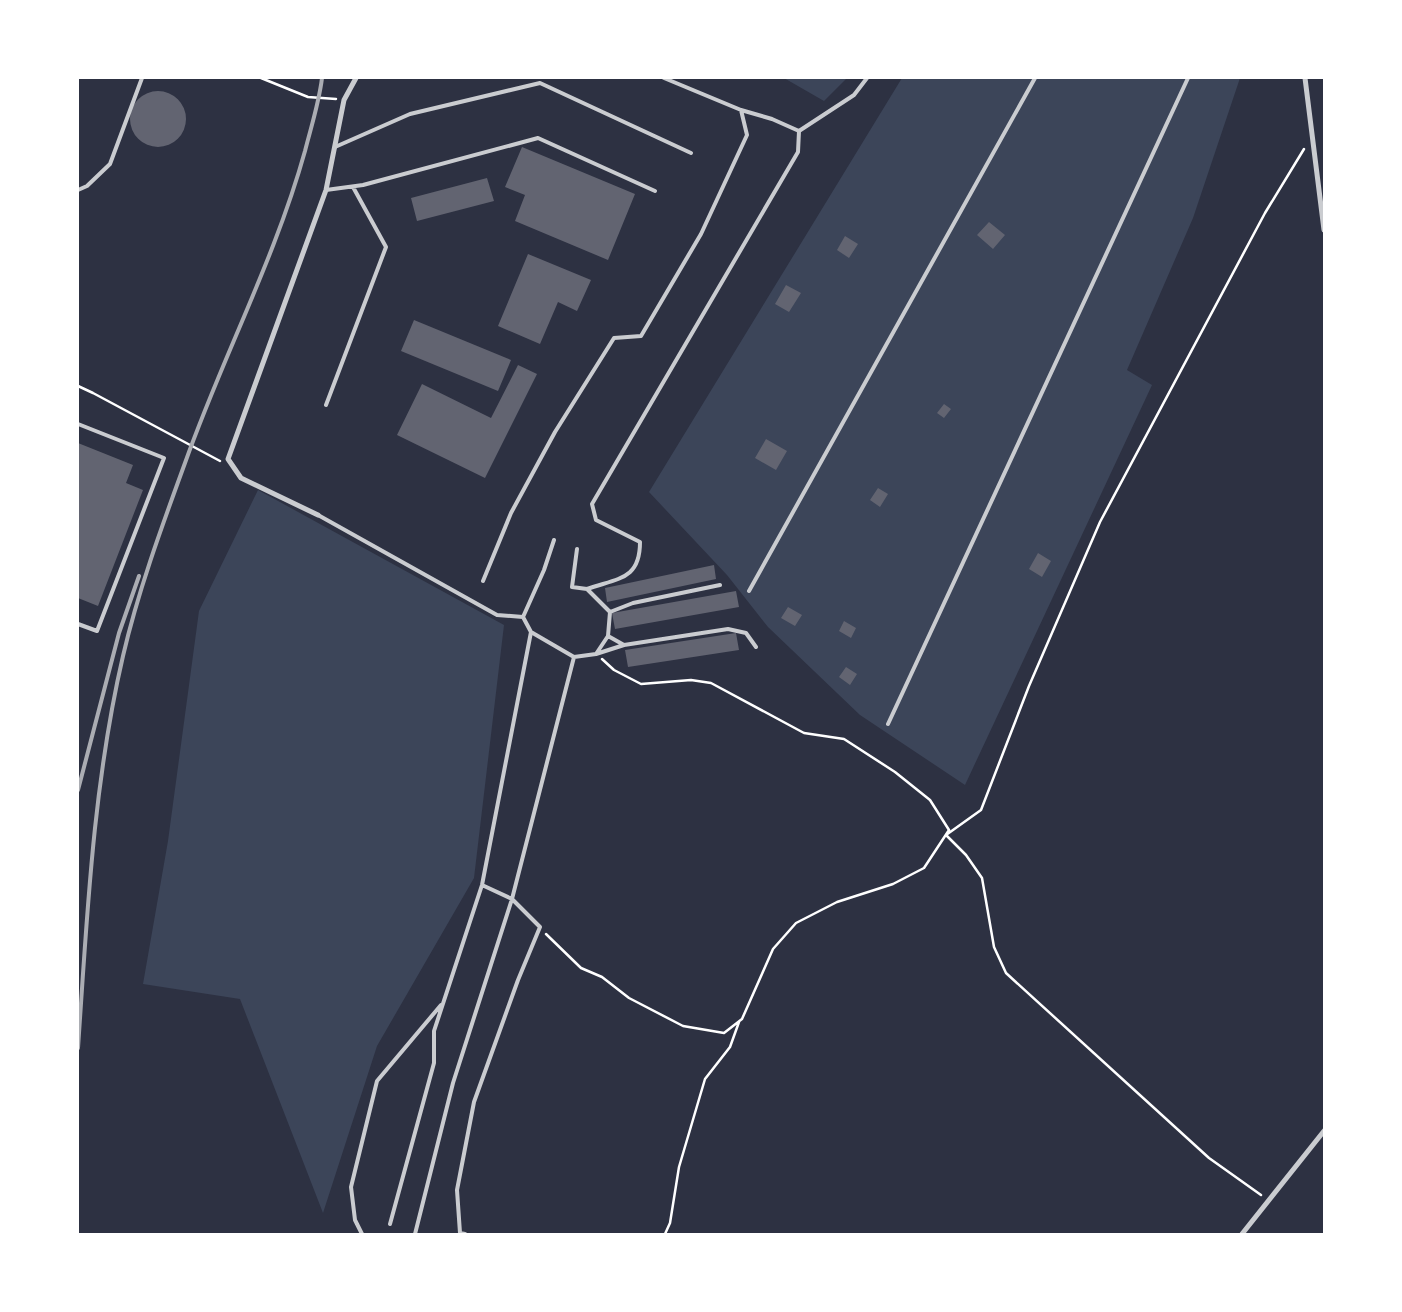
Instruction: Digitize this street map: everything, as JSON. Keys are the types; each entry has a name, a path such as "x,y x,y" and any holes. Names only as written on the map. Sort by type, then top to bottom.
{"street":[{"path":"318,515 241,478 228,458 326,190 344,100 356,78"},
{"path":"1305,78 1324,230"},
{"path":"1242,1234 1324,1131"}],"lane":[{"path":"78,190 87,186 110,164 142,78"},
{"path":"664,78 741,110 800,131"},
{"path":"800,131 854,95 867,78"},
{"path":"749,591 1035,78"},
{"path":"888,724 1188,78"},
{"path":"335,147 410,114 540,83 692,153"},
{"path":"483,581 511,513 555,432 614,338 641,336 701,234 747,135 741,110"},
{"path":"577,549 572,587 587,589 630,574 640,559 640,542 596,520 592,504 798,152 800,131"},
{"path":"326,190 353,187 538,138 655,191"},
{"path":"326,405 386,247 353,187"},
{"path":"78,424 164,458 97,631 78,624"},
{"path":"318,515 497,615 523,617"},
{"path":"523,617 544,570 554,540"},
{"path":"610,612 633,603 720,585"},
{"path":"587,589 610,612 608,636 596,654"},
{"path":"523,617 531,632 574,657 596,654 624,645 728,629 746,633 756,647"},
{"path":"390,1224 434,1063 434,1031 482,885 531,632"},
{"path":"608,636 624,645"},
{"path":"415,1234 453,1084 512,899 574,657"},
{"path":"465,1234 460,1233 457,1190 474,1102 518,980 540,927 512,899 482,885"},
{"path":"362,1234 355,1220 352,1187 377,1081 443,1004"}],"path":[{"path":"261,78 308,97 344,100"},
{"path":"946,835 981,810 1029,686 1100,522 1264,213 1313,135"},
{"path":"78,386 93,392 233,466"},
{"path":"596,654 614,670 640,684 691,680 711,683 804,733 844,739 895,772 930,800 949,830 924,868 893,884 837,902 796,923 773,949 730,1047 705,1079 679,1167 670,1223 665,1234"},
{"path":"946,835 966,855 982,878 994,947 1006,973 1209,1158 1269,1200"},
{"path":"540,927 582,968 602,977 629,998 683,1026 724,1033 740,1021"}],"shaded area":[{"path":"784,78 847,78 824,101"},
{"path":"902,78 1240,78 1193,218 1127,370 1152,385 965,785 860,715 768,627 727,575 649,492"},
{"path":"258,490 504,625 474,878 377,1046 323,1213 240,999 143,984 168,841 199,611"}],"building":[{"path":"152,91 164,91 178,99 186,113 184,130 178,139 164,147 152,147 142,142 135,135 130,125 130,113 135,103 142,96"},
{"path":"522,147 635,194 608,260 515,221 525,195 505,187"},
{"path":"487,178 494,201 417,221 411,198"},
{"path":"989,222 1005,235 993,249 977,235"},
{"path":"845,236 858,244 849,258 837,250"},
{"path":"528,254 591,280 577,311 558,302 540,344 498,326"},
{"path":"786,285 801,293 789,312 775,304"},
{"path":"414,320 511,360 498,391 401,351"},
{"path":"518,365 537,374 485,478 397,435 422,384 491,418"},
{"path":"944,404 951,409 944,418 937,413"},
{"path":"766,439 787,451 776,470 755,458"},
{"path":"78,443 133,465 126,483 143,490 98,606 78,598"},
{"path":"878,488 888,494 880,507 870,500"},
{"path":"1038,553 1051,561 1042,577 1029,569"},
{"path":"714,565 716,579 607,602 605,588"},
{"path":"736,591 739,607 615,629 612,613"},
{"path":"788,607 802,615 795,626 781,618"},
{"path":"844,621 856,628 851,638 839,631"},
{"path":"736,633 739,650 628,667 625,650"},
{"path":"846,667 857,674 850,685 839,677"}],"railway":[{"path":"78,1048 88,900 98,802 113,705 129,632 151,559 185,463 215,385 264,269 293,191 315,115 322,78"},
{"path":"78,790 119,633 139,576"}]}
